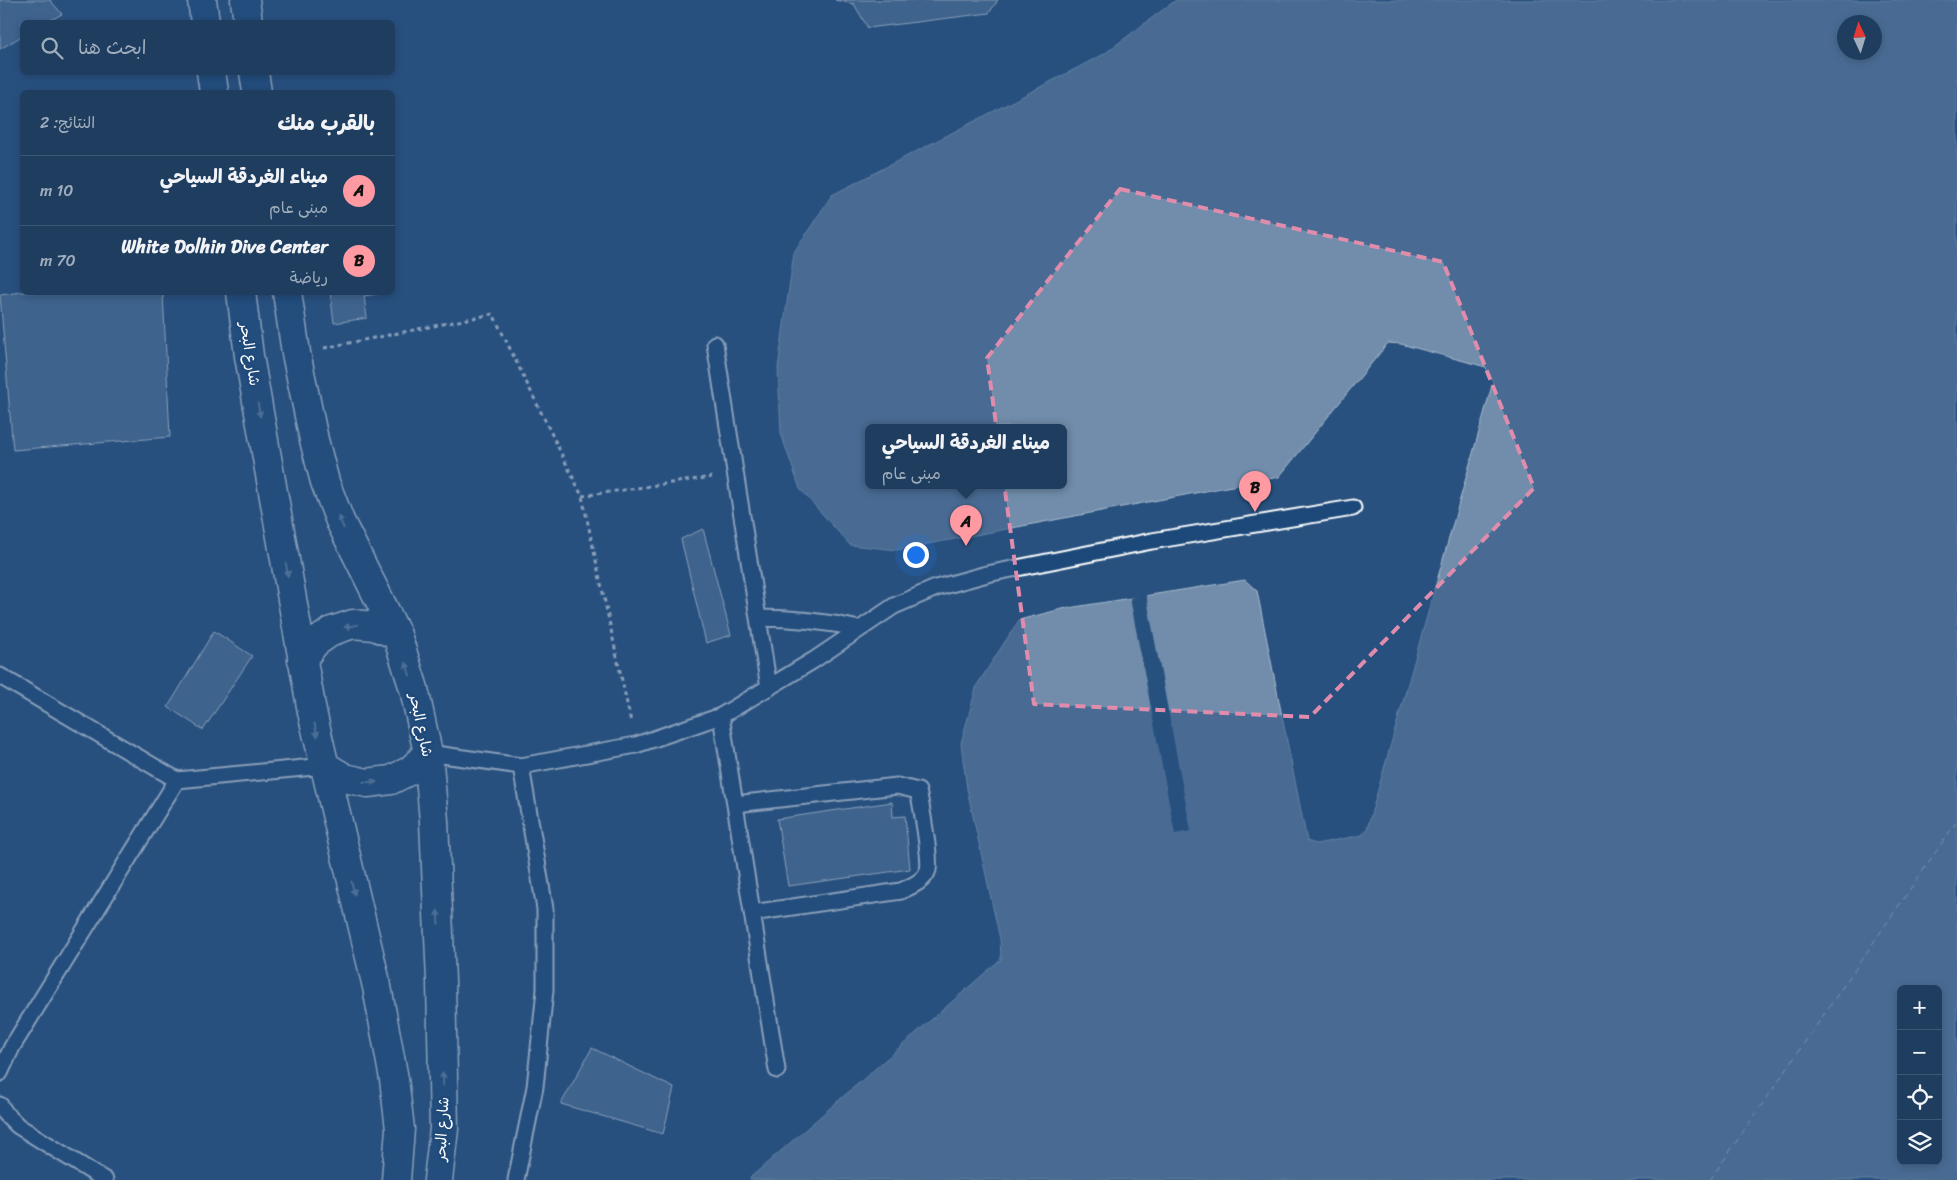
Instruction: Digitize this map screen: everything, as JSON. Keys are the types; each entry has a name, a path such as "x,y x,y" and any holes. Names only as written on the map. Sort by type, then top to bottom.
{"main road":[{"path":"202,0 205,20"},
{"path":"245,0 248,20"},
{"path":"212,75 214,90"},
{"path":"254,75 257,90"},
{"name":"شارع البحر","path":"241,295 249,356 302,660 324,766 377,987 394,1079 400,1129 396,1180"},
{"name":"شارع البحر","path":"287,295 296,353 314,440 325,482 340,521 397,635 414,689 428,753 434,821 442,981 444,1129 438,1180"},
{"path":"302,660 314,643 332,630 353,624 374,626 397,635"},
{"path":"324,766 345,778 367,783 391,780 411,770 428,753"}],"lane":[{"path":"716,344 769,688"},
{"path":"428,753 521,766 636,745 721,716 814,660 894,606 936,588 987,574 1152,541 1352,508"},
{"path":"758,618 797,618 830,622 859,629"},
{"path":"0,676 177,780 324,766"},
{"path":"721,716 777,1070"},
{"path":"516,1180 534,1087 545,990 545,909 521,766"},
{"path":"0,1073 6,1044 177,780"},
{"path":"735,804 897,786 918,791 923,809 929,869 920,882 900,891 752,912"},
{"path":"0,1105 18,1126 105,1180"}],"path":[{"path":"296,353 493,314 582,496 636,745"},
{"path":"582,496 736,473"}],"highlighted area":[{"path":"1120,189 1443,262 1534,488 1310,717 1034,704 987,358"}],"water":[{"path":"1176,0 1957,0 1957,1180 750,1180 751,1177 1001,959 1000,939 967,789 961,743 977,685 1019,620 1062,609 1245,580 1257,591 1307,841 1316,844 1362,835 1367,829 1493,382 1486,367 1401,344 1388,343 1279,477 897,550 850,545 800,489 781,434 778,368 794,252 832,195 1104,54"}],"pier":[{"path":"1146,594 1191,831 1175,834 1130,598"}],"building":[{"path":"0,0 50,0 62,14 51,20 20,20 20,37 0,49"},
{"path":"835,0 998,0 989,13 868,28 854,4"},
{"path":"20,292 20,295 163,295 170,437 13,450 0,295"},
{"path":"330,295 371,295 364,296 367,318 334,323"},
{"path":"703,529 731,635 706,643 681,539"},
{"path":"214,631 252,656 203,730 168,707"},
{"path":"892,802 893,817 905,816 910,869 788,886 777,819"},
{"path":"592,1048 674,1088 663,1134 561,1104"}],"ferry route":[{"path":"1710,1180 1957,821"}],"place":[{"name":"White Dolhin Dive Center","path":"1255,512"},
{"name":"ميناء الغردقة السياحي","path":"966,546"}]}
